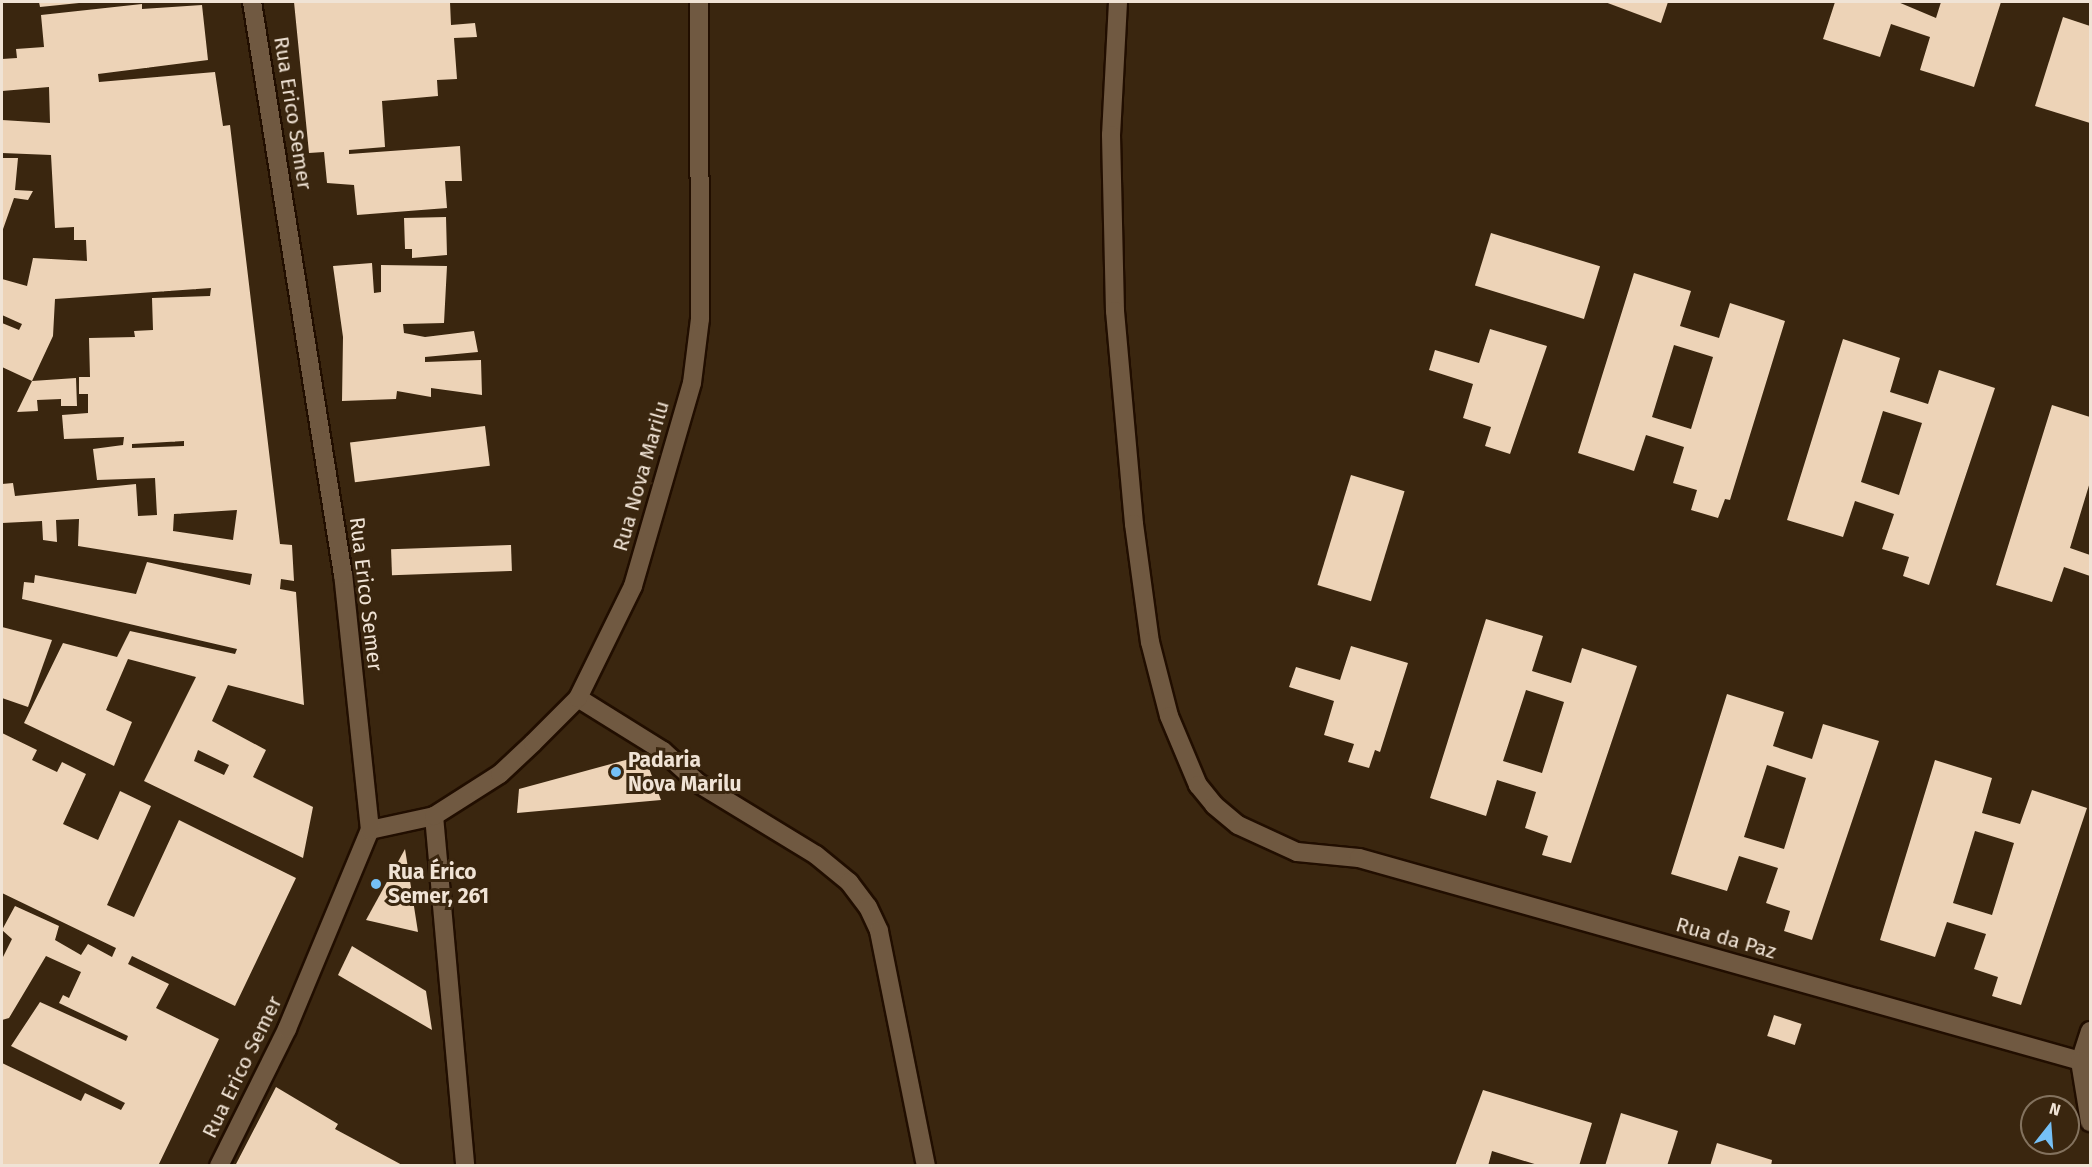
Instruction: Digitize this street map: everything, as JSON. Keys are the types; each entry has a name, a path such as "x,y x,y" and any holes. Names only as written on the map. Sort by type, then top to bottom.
{"street":[{"name":"Rua Erico Semer","path":"219,1166 287,1029 370,830 343,575 252,2"},
{"name":"Rua Nova Marilu","path":"370,830 434,816 500,774 578,698 633,586 692,383 700,319 699,2"},
{"name":"Rua da Paz","path":"1118,2 1111,135 1115,311 1148,630 1169,716 1198,785 1238,825 1297,852 1359,858 2080,1060"},
{"path":"578,698 663,751 698,783 816,855 849,882 868,907 879,931 926,1166"},
{"path":"434,816 465,1166"},
{"path":"2091,1030 2080,1060 2091,1122"}],"building":[{"path":"39,2 78,2 79,3 40,7"},
{"path":"294,2 450,2 451,25 475,23 477,37 454,38 457,79 437,80 438,96 382,101 385,147 349,150 349,154 460,146 462,181 445,181 447,208 357,215 354,185 327,183 324,152 309,153"},
{"path":"1605,2 1668,2 1661,23"},
{"path":"1835,2 1898,2 1936,18 1941,2 2001,2 1974,87 1920,70 1930,37 1891,24 1880,57 1823,39"},
{"path":"142,4 142,9 202,5 208,60 98,74 99,82 215,72 223,126 230,125 280,544 292,545 294,581 281,579 280,589 296,592 304,705 228,685 212,721 266,750 253,777 313,807 303,858 144,781 196,677 128,659 106,710 132,722 114,766 24,723 63,643 117,657 130,631 235,654 237,649 22,599 24,582 34,583 35,575 136,594 147,562 250,585 252,574 78,546 79,519 56,520 57,542 43,540 42,521 2,523 2,484 13,483 15,496 136,484 138,516 157,515 155,478 97,480 93,449 123,445 124,437 64,439 62,415 88,413 88,394 79,394 79,377 90,377 89,338 135,337 134,331 153,330 152,298 210,296 211,288 55,299 53,336 32,381 2,367 2,323 19,330 22,324 2,315 2,279 27,286 33,258 87,261 86,240 74,240 74,227 55,228 51,155 2,153 2,120 50,123 49,87 2,91 2,59 17,58 16,49 44,47 41,15","holes":["184,441 184,446 132,448 132,444","237,510 233,540 173,531 174,514","198,750 229,765 224,775 194,761"]},
{"path":"2063,17 2090,26 2090,123 2035,106"},
{"path":"2,158 18,158 15,190 33,191 28,200 14,198 2,232"},
{"path":"446,217 447,255 412,258 412,249 405,249 404,218"},
{"path":"1491,233 1600,266 1584,319 1475,286"},
{"path":"372,263 374,293 381,292 381,265 447,266 444,323 403,324 404,333 425,337 474,331 478,352 425,357 425,362 481,360 482,395 431,388 431,397 397,391 396,399 342,401 343,337 333,266"},
{"path":"1634,273 1691,291 1680,326 1719,338 1730,303 1785,321 1730,500 1725,499 1718,518 1691,510 1697,490 1673,483 1684,447 1646,435 1634,471 1578,453","holes":["1674,345 1713,357 1691,429 1652,417"]},
{"path":"1490,329 1547,346 1510,454 1485,446 1491,427 1463,418 1473,384 1429,370 1435,350 1479,363"},
{"path":"1843,339 1900,358 1890,392 1928,404 1939,370 1995,388 1929,585 1903,576 1909,557 1882,549 1894,514 1855,501 1843,537 1787,520","holes":["1883,411 1922,423 1899,495 1861,482"]},
{"path":"76,378 77,406 61,406 61,399 37,400 38,411 17,412 32,381"},
{"path":"2052,405 2090,417 2090,482 2070,548 2090,555 2090,576 2064,567 2052,602 1996,585"},
{"path":"485,426 490,466 355,482 350,443"},
{"path":"1351,475 1405,491 1371,601 1317,585"},
{"path":"511,545 512,571 392,575 391,549"},
{"path":"1486,619 1543,636 1532,671 1571,683 1582,648 1637,666 1571,863 1542,855 1548,836 1525,828 1536,792 1497,780 1486,816 1430,798","holes":["1526,690 1564,702 1542,773 1503,761"]},
{"path":"2,627 52,640 28,707 2,698"},
{"path":"1351,646 1408,663 1380,752 1375,750 1369,768 1348,762 1354,744 1324,735 1334,701 1289,687 1296,667 1340,680"},
{"path":"1727,694 1784,712 1773,746 1812,759 1823,724 1879,741 1812,940 1784,931 1790,911 1766,903 1778,868 1739,856 1727,891 1671,874","holes":["1767,765 1806,778 1784,849 1744,837"]},
{"path":"2,733 37,750 32,760 57,772 62,762 86,774 63,824 98,840 120,791 151,806 107,905 134,917 179,820 296,878 235,1006 132,956 128,964 169,984 156,1008 219,1039 158,1166 2,1166 2,1063 81,1101 85,1093 121,1110 125,1103 11,1046 40,1002 126,1041 128,1036 59,1003 63,995 69,998 81,972 46,956 9,1018 2,1020 2,959 12,939 2,930 15,906 59,926 55,940 81,955 88,944 112,957 116,948 2,893"},
{"name":"Padaria Nova Marilu","path":"644,755 661,800 517,813 519,789"},
{"path":"1935,760 1992,778 1982,813 2020,824 2032,790 2087,808 2021,1005 1992,996 1998,977 1974,969 1986,934 1947,922 1935,957 1880,940","holes":["1975,831 2014,843 1992,915 1953,903"]},
{"path":"405,849 418,932 366,920"},
{"path":"352,946 426,991 432,1030 338,975"},
{"path":"1774,1015 1802,1024 1795,1045 1767,1036"},
{"path":"276,1087 338,1124 335,1129 404,1166 235,1166"},
{"path":"1483,1090 1592,1123 1579,1166 1541,1166 1492,1151 1488,1166 1455,1166"},
{"path":"1621,1113 1678,1131 1667,1166 1605,1166"},
{"path":"1717,1143 1772,1160 1771,1166 1710,1166"}],"place":[{"name":"Padaria Nova Marilu","path":"616,772"},
{"name":"Rua Érico Semer, 261","path":"376,884"}]}
